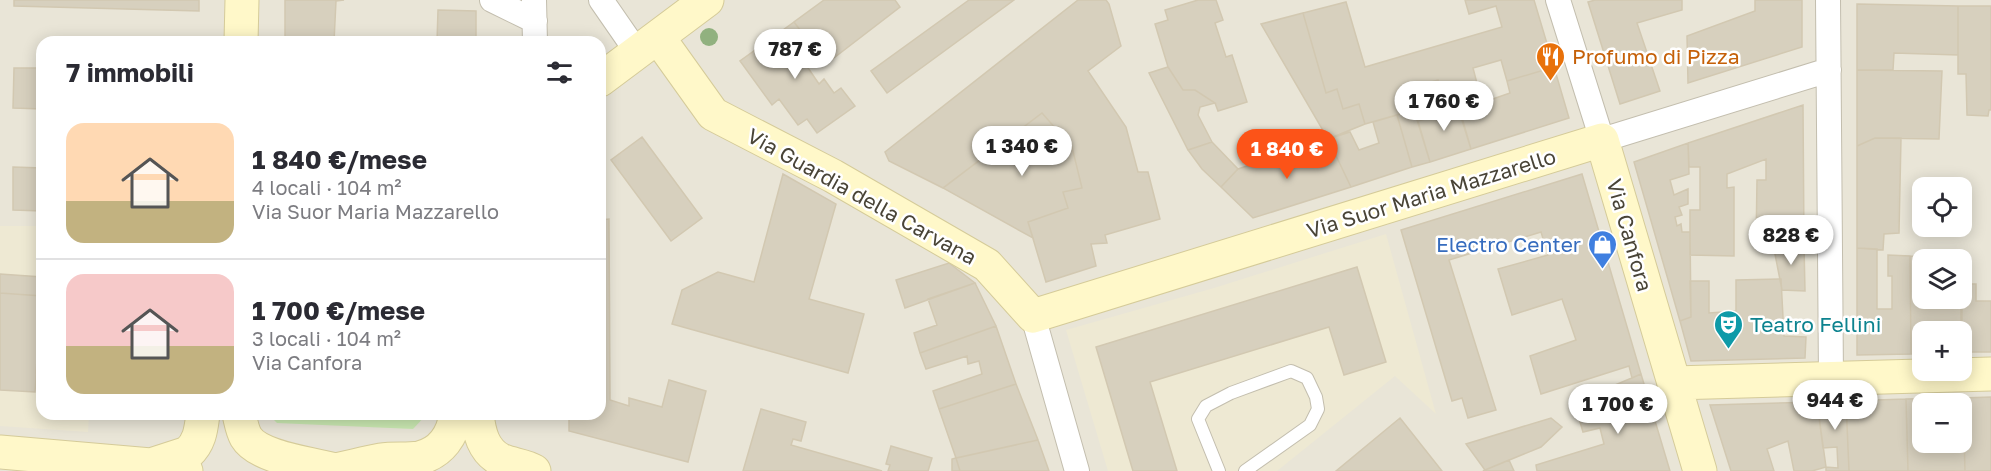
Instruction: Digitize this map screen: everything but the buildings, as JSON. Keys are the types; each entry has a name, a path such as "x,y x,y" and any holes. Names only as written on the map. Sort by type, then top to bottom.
{"street":[{"path":"241,36 242,0"},
{"path":"492,0 535,21"},
{"path":"601,0 648,44"},
{"path":"606,76 707,0"},
{"name":"Via Canfora","path":"1558,0 1700,471"},
{"path":"1828,0 1831,378"},
{"name":"Via Guardia della Carvana","path":"648,44 712,114 833,176 987,265 1033,316 1077,471"},
{"name":"Via Suor Maria Mazzarello","path":"1033,316 1829,70"},
{"path":"1674,383 1991,374"},
{"path":"0,452 151,465 187,462 199,438 202,420"},
{"path":"241,420 247,438 257,448 336,471 383,459 418,458 434,453 445,443 452,432 455,420"},
{"path":"478,420 481,436 489,452 502,460 528,467 534,471"}],"lane":[{"path":"1219,471 1198,419 1206,406 1231,393 1291,371 1307,378 1316,397 1318,409 1310,425 1245,471"}],"shaded area":[{"path":"0,0 1991,0 1991,471 0,471"},
{"path":"0,226 36,226 36,420 89,420 88,432 0,426"},
{"path":"1386,234 1436,414 1395,376 1277,471 1108,471 1066,330 1214,288"}],"green space":[{"path":"274,420 421,420 413,429 277,423"}],"place":[{"name":"Profumo di Pizza","path":"1551,82"},
{"name":"Electro Center","path":"1602,270"},
{"name":"Teatro Fellini","path":"1729,350"}]}
